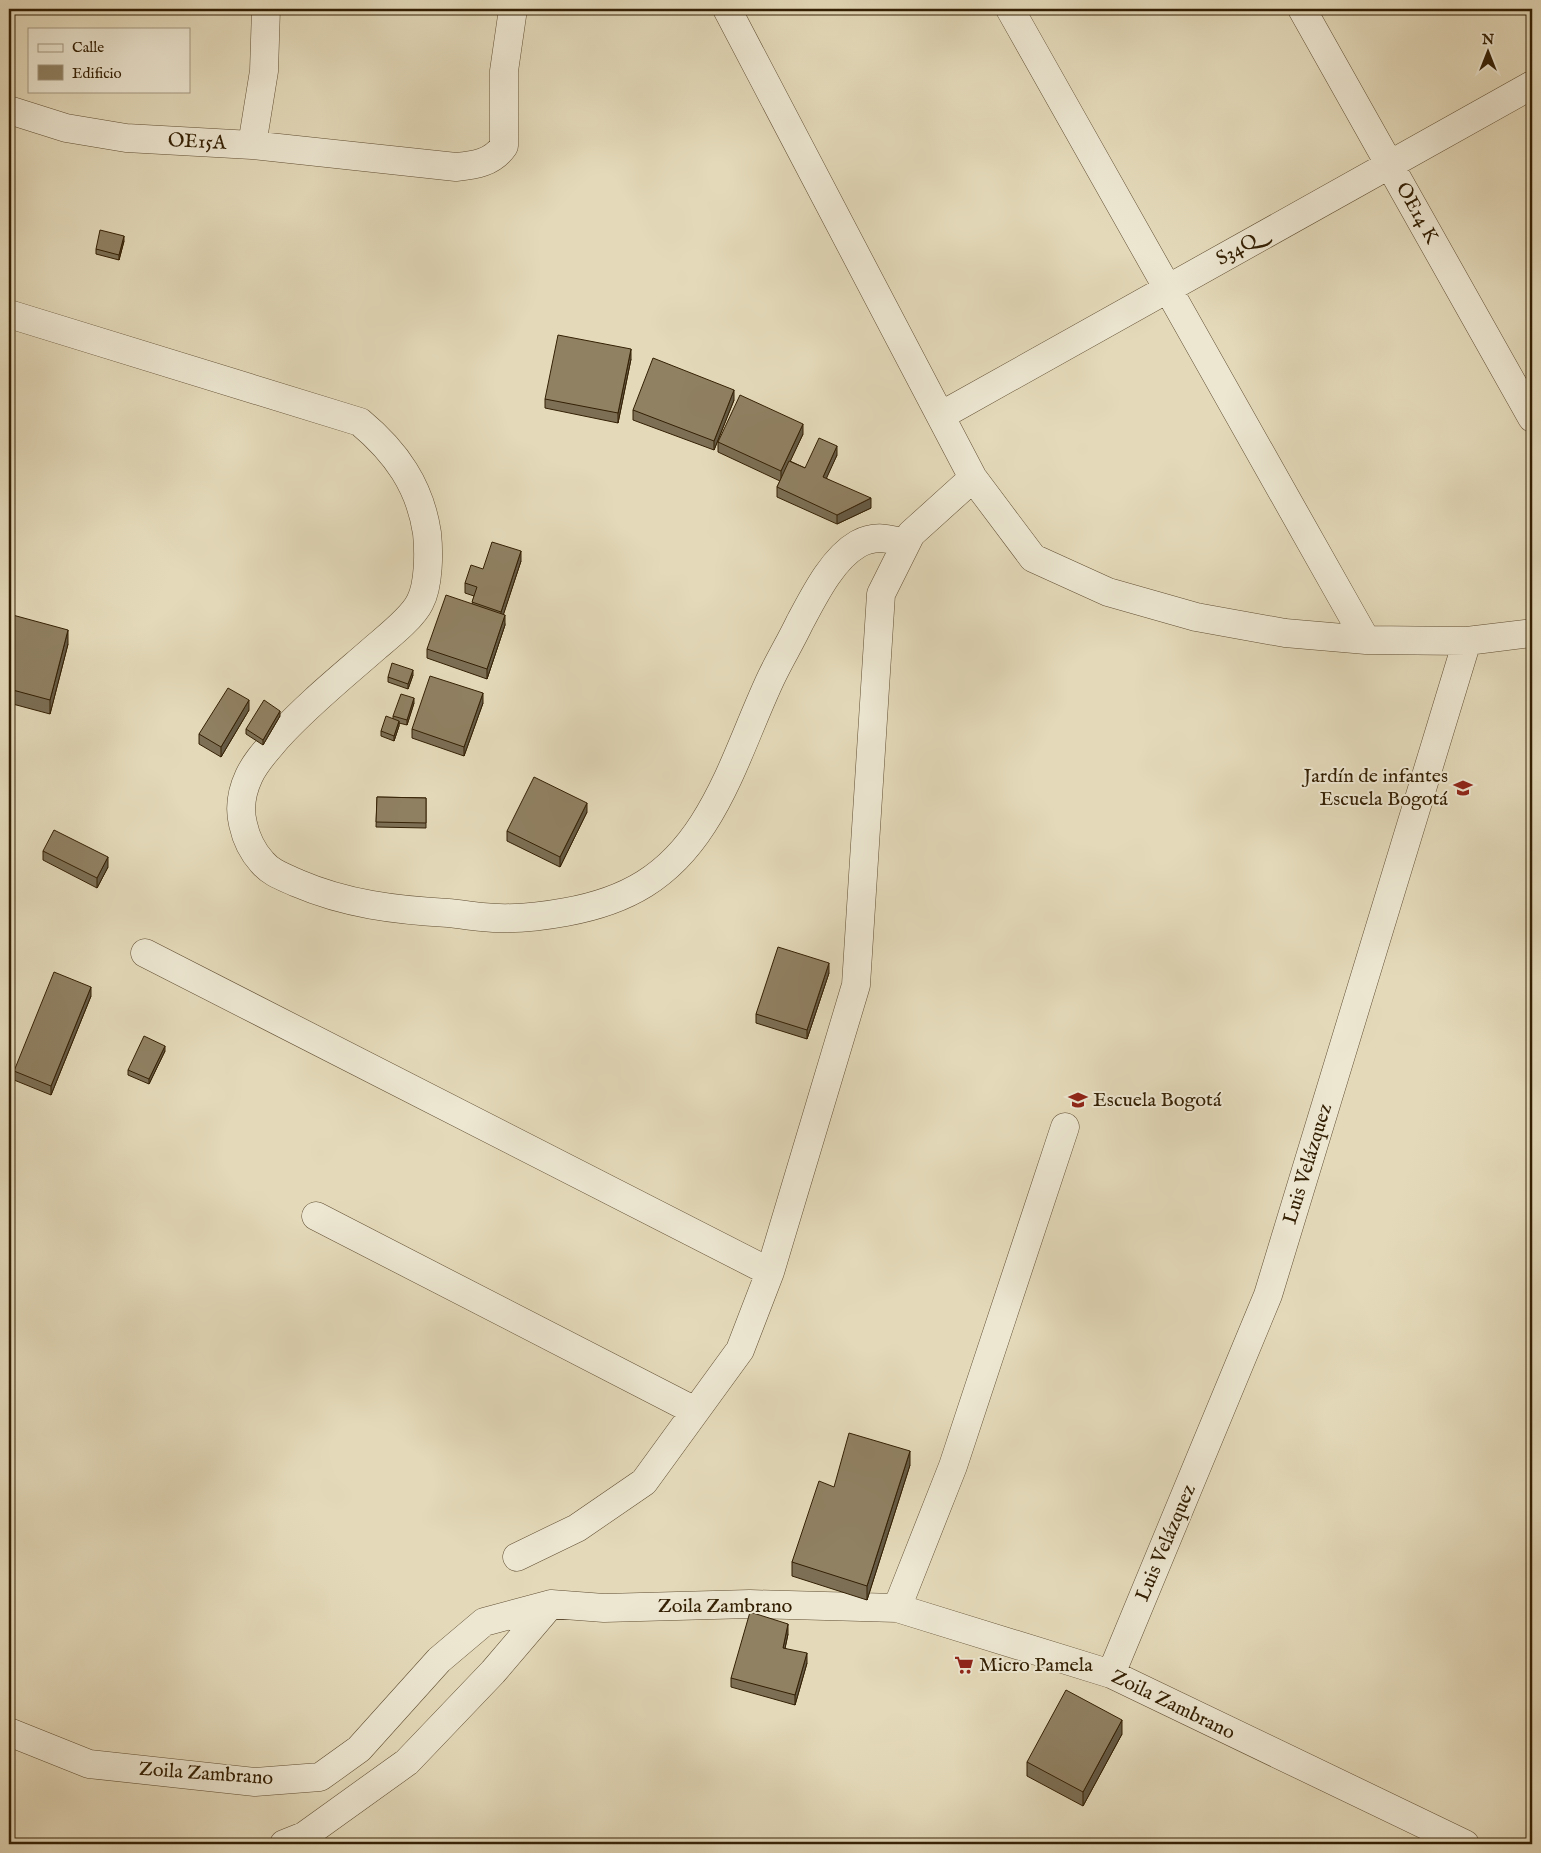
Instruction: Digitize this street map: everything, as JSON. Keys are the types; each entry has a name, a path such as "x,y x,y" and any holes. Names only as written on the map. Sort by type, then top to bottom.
{"street":[{"name":"OE15A","path":"9,110 66,128 126,138 252,145 264,71 266,9"},
{"path":"252,145 456,167 479,165 498,154 504,146 504,71 513,9"},
{"path":"727,9 942,415 973,478 1033,558 1108,592 1196,617 1285,633 1366,640 1467,641 1532,633"},
{"path":"1010,9 1366,640"},
{"name":"OE14 K","path":"1302,9 1532,418"},
{"name":"S34Q","path":"942,415 1532,85"},
{"path":"9,314 360,422 383,441 402,463 416,489 425,517 429,546 427,575 420,602 392,634 301,712 259,759 244,787 242,802 242,818 246,834 252,849 262,863 275,873 315,891 348,901 416,912 517,918 551,915 604,903 630,893 652,880 671,864 690,843 705,820 733,766 772,677 819,586 848,552 858,544 870,539 881,538 906,544"},
{"path":"517,1557 577,1528 644,1482 740,1350 770,1272 856,985 881,594 911,534 973,478"},
{"name":"Luis Velázquez","path":"1111,1674 1268,1295 1467,641"},
{"path":"145,953 770,1272"},
{"path":"897,1608 954,1466 1065,1127"},
{"path":"316,1216 695,1411"},
{"path":"284,1844 304,1836 407,1762 493,1672 551,1604"},
{"name":"Zoila Zambrano","path":"9,1732 89,1764 255,1782 320,1777 359,1749 439,1660 484,1622 551,1604 604,1608 750,1604 897,1608 1111,1674 1465,1844"}],"building":[{"path":"100,230 124,236 119,255 96,249"},
{"path":"558,335 631,349 618,413 545,399"},
{"path":"653,358 734,390 714,441 633,410"},
{"path":"740,395 803,424 781,471 718,442"},
{"path":"819,438 837,446 823,477 871,498 837,515 777,487 789,461 805,468"},
{"path":"492,542 521,551 501,612 472,602 477,587 465,583 471,565 483,569"},
{"path":"446,595 505,615 487,669 427,649"},
{"path":"9,614 68,630 50,700 9,689"},
{"path":"392,663 413,670 408,684 388,677"},
{"path":"430,676 483,693 464,747 412,729"},
{"path":"228,688 249,700 221,747 199,734"},
{"path":"401,694 414,698 407,720 393,716"},
{"path":"264,700 280,711 263,740 246,729"},
{"path":"386,716 399,721 394,736 381,731"},
{"path":"534,777 587,803 560,857 507,831"},
{"path":"377,797 426,798 426,823 376,822"},
{"path":"54,830 108,857 97,878 43,851"},
{"path":"778,947 829,963 807,1030 756,1014"},
{"path":"54,972 91,987 51,1086 14,1071"},
{"path":"144,1036 165,1046 149,1079 128,1070"},
{"path":"849,1433 910,1451 867,1586 792,1562 819,1481 834,1487"},
{"path":"750,1612 788,1624 783,1648 807,1653 795,1695 731,1678"},
{"path":"1066,1690 1122,1720 1083,1792 1027,1762"}],"place":[{"name":"Jardín de infantes Escuela Bogotá","path":"1463,788"},
{"name":"Escuela Bogotá","path":"1078,1100"},
{"name":"Micro Pamela","path":"964,1665"}]}
